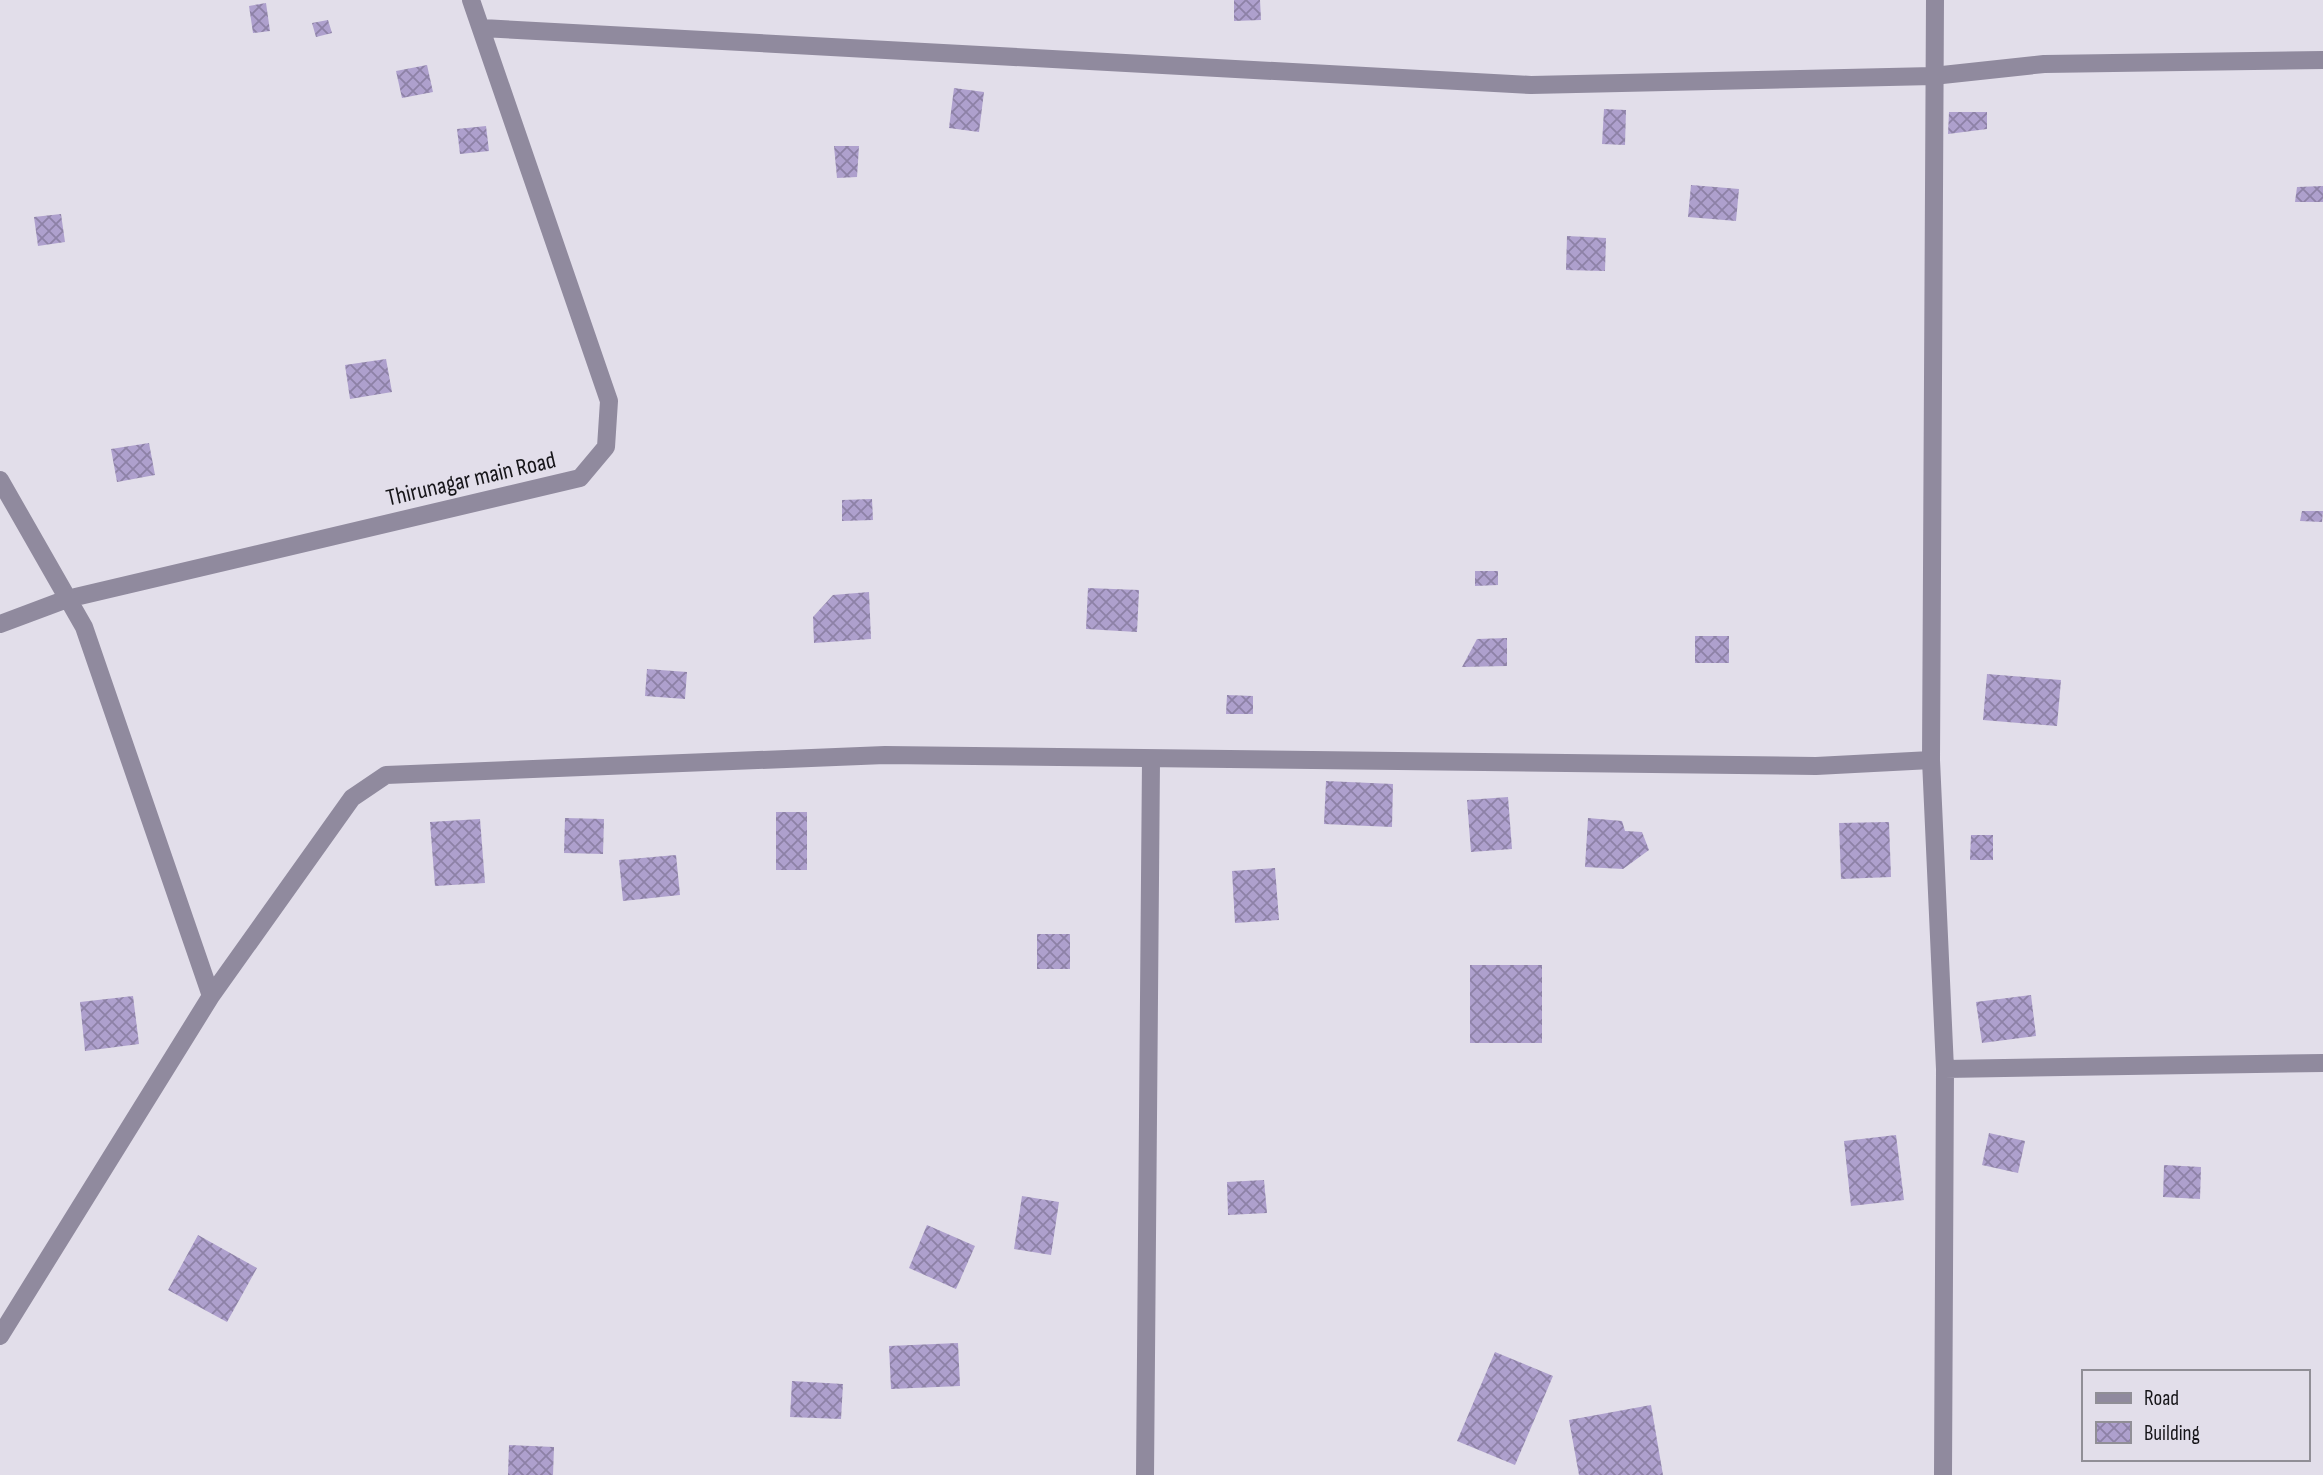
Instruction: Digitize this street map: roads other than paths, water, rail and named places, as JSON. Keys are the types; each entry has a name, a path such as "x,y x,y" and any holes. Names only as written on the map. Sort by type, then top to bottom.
{"street":[{"name":"Thirunagar main Road","path":"0,624 67,599 580,478 606,447 609,401 471,0"},
{"path":"1935,0 1931,760 1945,1069 1943,1475"},
{"path":"481,28 1531,85 1933,76 2044,65 2323,60"},
{"path":"0,480 84,627 211,996"},
{"path":"0,1336 211,996 352,798 386,775 886,755 1816,766 1931,760"},
{"path":"1145,1475 1152,760"},
{"path":"1945,1069 2323,1063"}]}
